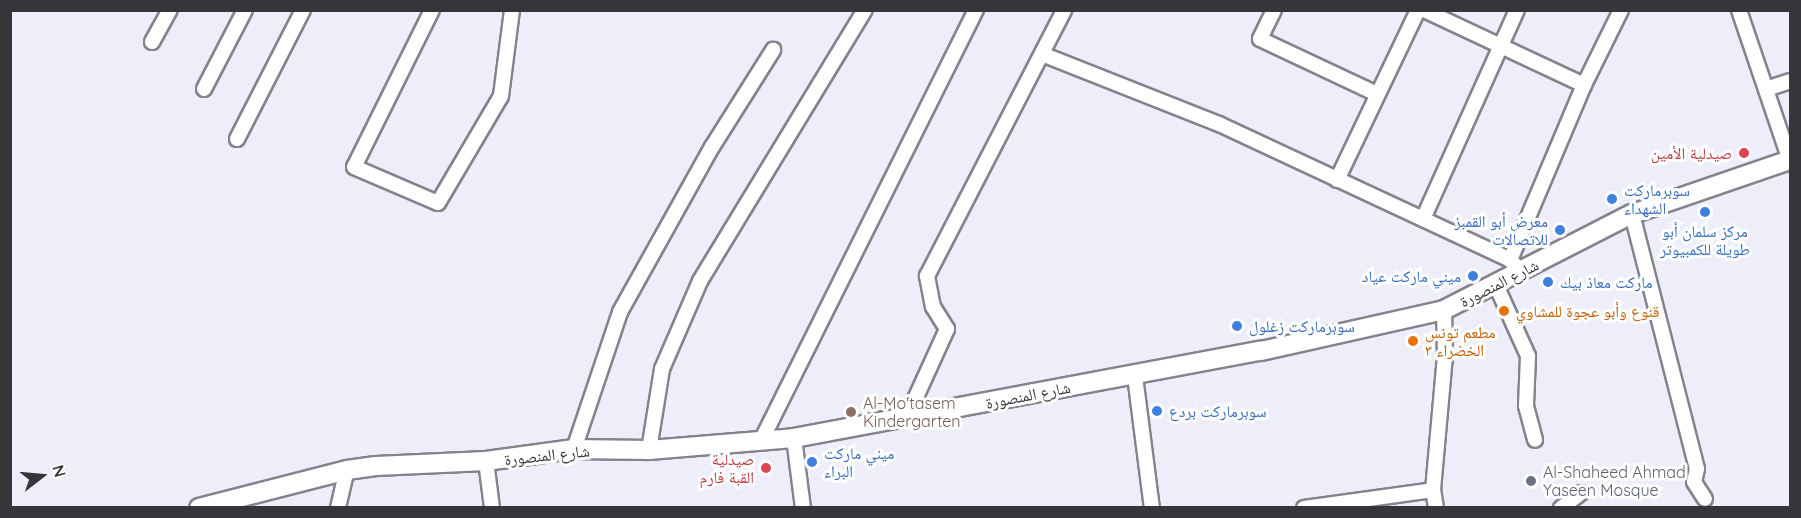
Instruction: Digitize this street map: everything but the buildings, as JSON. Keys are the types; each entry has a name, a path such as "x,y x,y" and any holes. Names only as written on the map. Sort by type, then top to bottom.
{"main road":[{"name":"شارع المنصورة","path":"199,507 347,470 486,461 574,449 649,450 794,438 1135,376 1444,310 1496,285 1516,266 1632,214 1790,160"}],"street":[{"path":"152,42 170,10"},
{"path":"204,89 245,10"},
{"path":"237,139 303,10"},
{"path":"432,10 354,167 438,203 501,96 512,10"},
{"path":"649,450 662,369 700,281 865,10"},
{"path":"761,441 975,10"},
{"path":"906,419 947,329 933,307 927,276 1064,10"},
{"path":"1274,10 1260,39 1377,94"},
{"path":"1337,180 1418,10"},
{"path":"1424,10 1584,85"},
{"path":"1423,219 1518,10"},
{"path":"1042,54 1219,124 1423,219 1516,266 1584,85 1621,10"},
{"path":"1739,10 1790,160"},
{"path":"574,449 620,312 712,147 773,50"},
{"path":"1766,89 1791,81"},
{"path":"1632,214 1697,469 1694,482 1705,499"},
{"path":"1496,285 1528,356 1526,406 1534,440"},
{"path":"1436,507 1433,490 1445,356 1444,310"},
{"path":"1135,376 1152,507"},
{"path":"794,438 803,507"},
{"path":"486,461 492,507"},
{"path":"338,507 347,470"},
{"path":"1304,507 1433,490"},
{"path":"1561,507 1581,493"}],"place":[{"name":"صيدلية الأمين","path":"1744,153"},
{"name":"سوبرماركت الشهداء","path":"1612,199"},
{"name":"مركز سلمان أبو طويلة للكمبيوتر","path":"1705,212"},
{"name":"معرض أبو القمبز للاتصالات","path":"1560,230"},
{"name":"ميني ماركت عياد","path":"1473,276"},
{"name":"ماركت معاذ بيك","path":"1548,282"},
{"name":"قنوع وأبو عجوة للمشاوي","path":"1504,311"},
{"name":"سوبرماركت زغلول","path":"1237,326"},
{"name":"مطعم تونس الخضراء ٣","path":"1413,341"},
{"name":"سوبرماركت بردع","path":"1157,411"},
{"name":"Al-Mo'tasem Kindergarten","path":"851,412"},
{"name":"ميني ماركت البراء","path":"812,462"},
{"name":"صيدلية القبة فارم","path":"766,468"},
{"name":"Al-Shaheed Ahmad Yaseen Mosque","path":"1531,481"}]}
